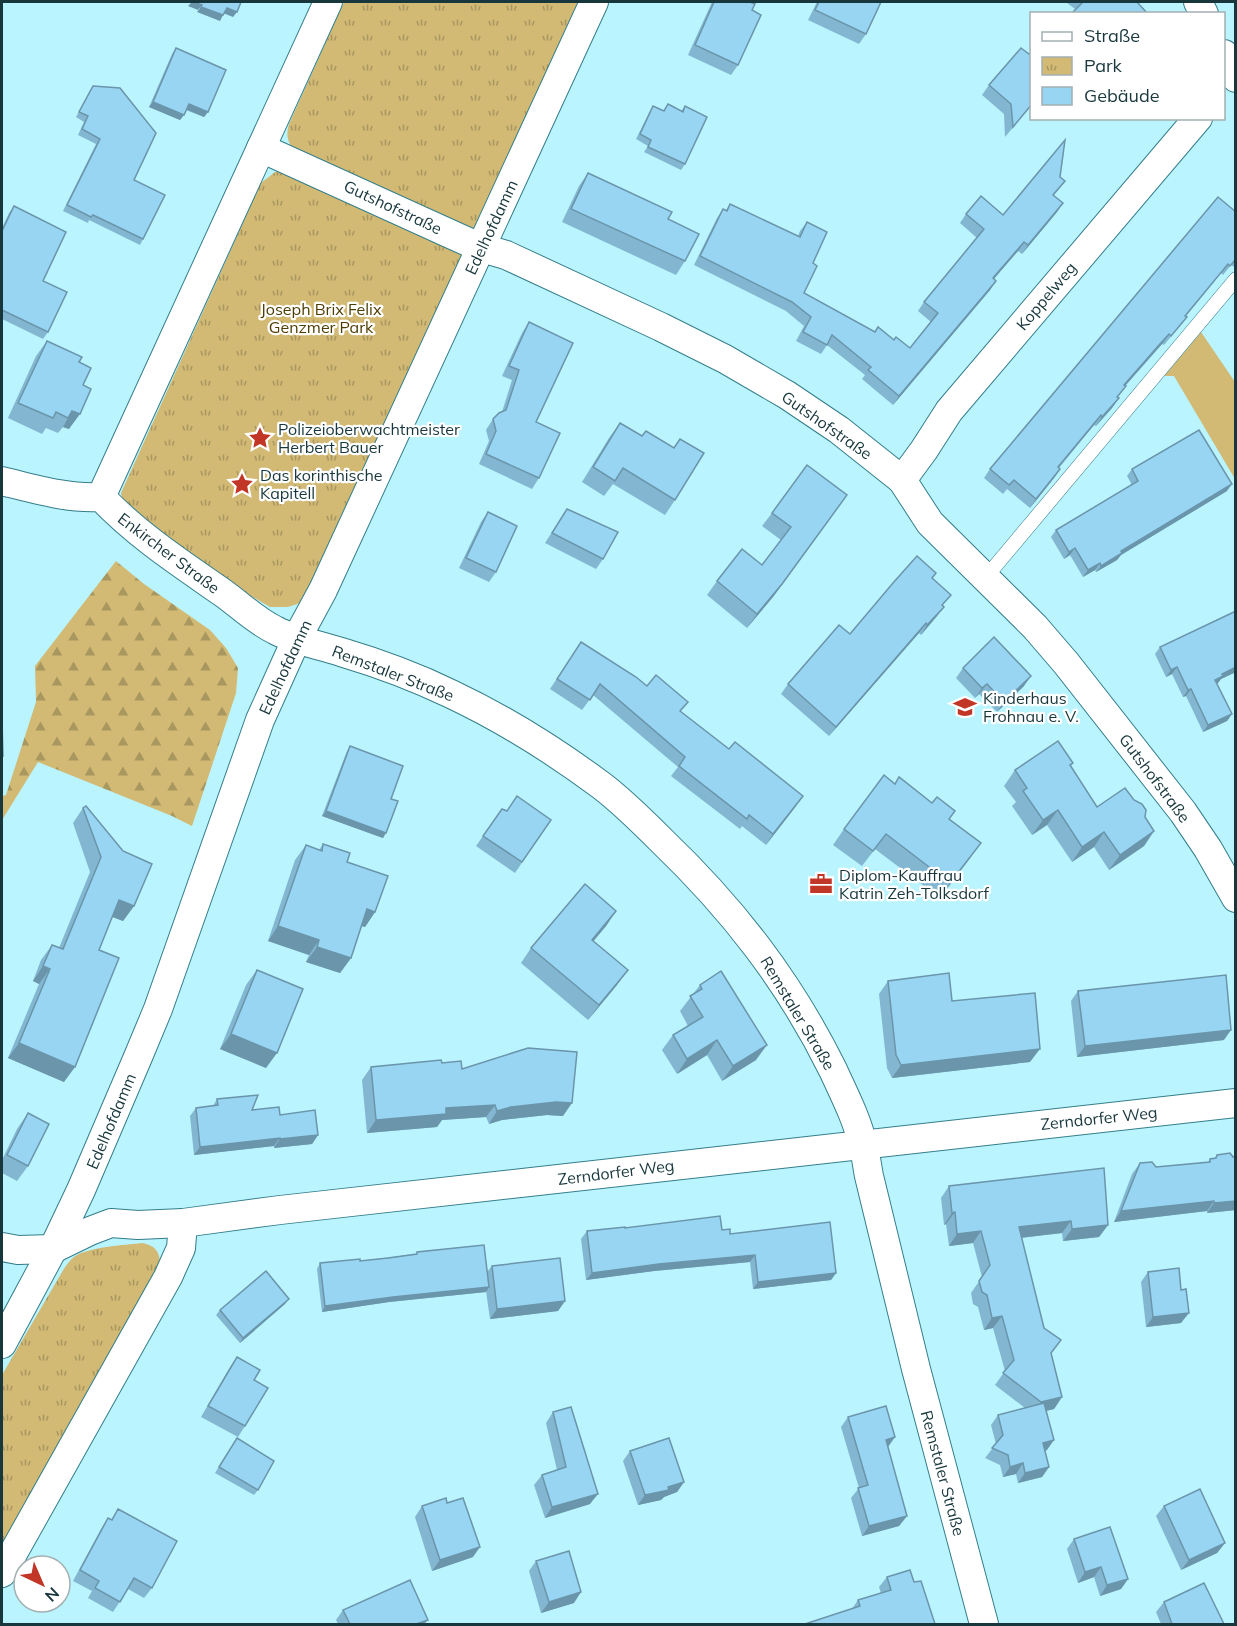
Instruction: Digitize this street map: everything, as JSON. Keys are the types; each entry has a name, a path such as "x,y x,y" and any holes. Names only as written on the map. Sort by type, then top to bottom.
{"street":[{"path":"2,481 80,498 101,497 328,2"},
{"name":"Edelhofdamm","path":"2,1344 53,1249 81,1190 142,1048 260,720 297,638 323,590 594,2"},
{"path":"1225,56 1235,77 1225,89"},
{"name":"Koppelweg","path":"902,480 949,411 1196,120"},
{"name":"Gutshofstraße","path":"261,148 646,319 787,395 839,430 902,480 930,523 1035,627 1066,663 1183,812 1208,849 1236,898"},
{"name":"Enkircher Straße","path":"101,497 135,530 181,565 275,631 297,638"},
{"name":"Remstaler Straße","path":"297,638 346,653 452,694 499,718 548,749 621,802 696,875 731,913 767,959 802,1012 821,1047 854,1117 864,1145 869,1176 916,1369 984,1624"},
{"name":"Zerndorfer Weg","path":"2,1247 18,1250 53,1249 111,1223 138,1225 183,1223 271,1211 1236,1103"},
{"path":"2,1573 168,1277 181,1248 183,1223"}],"lane":[{"path":"986,578 1236,279"}],"green space":[{"path":"344,2 589,2 478,227 470,228 294,150 292,147 288,138 289,124"},
{"name":"Joseph Brix Felix Genzmer Park","path":"284,171 456,248 463,257 318,588 300,603 288,607 270,607 220,578 123,503 121,493 261,183 275,172"},
{"path":"1201,332 1235,382 1235,479 1174,376 1164,376"},
{"path":"116,561 144,584 210,630 226,648 238,668 236,693 192,826 38,762 2,820 2,796 6,795 36,702 35,666"},
{"path":"142,1243 156,1250 161,1266 2,1556 2,1375 62,1272 72,1259 97,1249"}],"building":[{"path":"193,2 241,2 237,12 227,8 223,15"},
{"path":"714,2 750,2 755,4 752,10 761,15 738,65 695,45"},
{"path":"819,2 881,2 866,34 815,10"},
{"path":"1083,2 1137,2 1146,12 1073,12"},
{"path":"176,48 226,70 208,112 189,104 184,115 153,102"},
{"path":"1021,48 1030,53 1030,106 1013,127 1011,104 989,85"},
{"path":"93,86 120,88 156,133 134,180 165,195 143,239 67,205 100,139 82,129 88,116 79,112"},
{"path":"668,104 683,112 685,106 707,117 685,164 648,147 651,140 640,134 653,106 664,111"},
{"path":"1065,140 1060,177 1065,181 1053,195 1063,203 1028,245 1024,242 993,278 996,281 899,396 868,370 871,367 832,335 827,345 803,332 811,317 792,302 700,256 723,209 727,211 730,204 800,237 807,222 827,232 813,263 817,266 804,293 875,332 878,327 894,340 896,337 910,348 938,313 924,302 984,229 966,214 981,196 1003,215"},
{"path":"588,173 672,212 668,219 699,234 685,261 571,209"},
{"path":"1218,197 1236,212 1236,259 1230,266 1228,264 1171,336 1169,334 1124,385 1126,386 1117,397 1119,398 1102,417 1101,415 1058,467 1060,469 1036,499 1014,480 1009,485 990,469"},
{"path":"14,206 66,232 43,281 67,292 48,332 2,310 2,231"},
{"path":"529,322 573,343 536,422 560,433 539,478 486,454 496,431 493,419 506,410 519,370 509,366"},
{"path":"47,341 82,357 79,362 91,368 83,385 91,389 80,414 72,411 68,418 56,412 53,418 18,403"},
{"path":"620,423 642,436 646,431 674,448 680,439 704,453 675,500 623,468 615,481 593,467"},
{"path":"1199,430 1232,484 1121,551 1122,553 1101,566 1100,563 1088,570 1075,548 1069,552 1056,530 1138,481 1132,469"},
{"path":"807,465 847,495 782,584 757,614 717,581 742,549 762,565 791,527 772,513"},
{"path":"567,509 618,532 603,559 552,533"},
{"path":"488,512 517,526 496,572 466,558"},
{"path":"917,556 936,573 932,578 951,595 942,605 944,607 927,625 926,623 836,727 788,684 839,625 850,634"},
{"path":"1236,611 1236,667 1215,680 1232,714 1208,725 1191,689 1188,690 1177,667 1171,670 1160,647"},
{"path":"994,637 1031,676 1004,702 987,684 982,688 963,668"},
{"path":"581,642 647,686 656,675 688,702 680,711 729,749 735,742 803,796 773,834 749,815 747,819 679,766 685,757 600,684 590,700 557,679"},
{"path":"1058,741 1073,763 1070,765 1097,807 1125,788 1134,800 1142,804 1146,810 1145,817 1154,831 1120,855 1104,832 1082,847 1058,810 1043,820 1023,791 1027,788 1015,770"},
{"path":"350,746 403,766 391,799 398,801 386,833 326,811"},
{"path":"884,775 895,784 899,777 932,803 937,797 955,811 949,819 981,843 950,883 886,834 873,851 844,829"},
{"path":"517,796 551,820 522,862 483,836 502,809 507,811"},
{"path":"86,806 123,851 152,864 134,906 119,900 99,950 119,958 75,1067 19,1043 50,969 43,966 52,945 63,949 101,857 83,808"},
{"path":"323,844 350,853 347,862 388,876 375,912 367,909 351,958 317,947 319,940 278,926 306,845 322,851"},
{"path":"585,884 616,911 592,940 628,970 599,1005 531,948"},
{"path":"257,970 303,989 277,1053 231,1034"},
{"path":"721,971 767,1045 733,1066 717,1040 687,1059 673,1035 703,1017 690,996 702,989 700,985"},
{"path":"949,973 952,1001 1035,993 1040,1049 901,1065 896,1055 888,981"},
{"path":"1226,975 1231,1030 1085,1046 1078,991"},
{"path":"528,1048 577,1052 572,1103 556,1102 511,1107 497,1111 495,1105 446,1108 446,1114 376,1120 371,1067 441,1060 442,1063 461,1061 462,1069"},
{"path":"258,1095 252,1110 279,1107 280,1115 315,1110 318,1135 200,1147 196,1108 218,1105 217,1099"},
{"path":"28,1113 49,1124 28,1166 7,1155"},
{"path":"1230,1153 1233,1157 1236,1156 1236,1201 1214,1203 1214,1201 1121,1211 1140,1163 1152,1162 1156,1167 1210,1162 1210,1159 1216,1158 1217,1155"},
{"path":"1104,1168 1108,1225 1072,1229 1071,1221 1019,1227 1044,1328 1061,1340 1051,1353 1062,1397 1041,1402 1003,1373 1014,1360 1002,1316 992,1318 987,1295 982,1292 979,1281 990,1265 981,1231 957,1234 949,1186"},
{"path":"720,1216 722,1230 730,1229 730,1234 830,1222 836,1273 758,1282 755,1255 592,1273 587,1231"},
{"path":"484,1245 489,1287 325,1306 320,1263 388,1258 417,1254 417,1252"},
{"path":"560,1258 565,1301 497,1309 492,1266"},
{"path":"1179,1268 1181,1290 1186,1289 1189,1313 1153,1317 1148,1272"},
{"path":"266,1271 289,1299 243,1338 220,1310"},
{"path":"237,1357 260,1370 254,1380 268,1388 245,1426 208,1406"},
{"path":"1044,1403 1054,1440 1043,1443 1049,1467 1025,1473 1023,1463 1010,1467 1008,1455 992,1448 1003,1435 998,1415"},
{"path":"886,1406 895,1437 886,1440 907,1516 869,1526 858,1488 868,1485 848,1417"},
{"path":"571,1407 598,1494 552,1507 542,1475 566,1467 553,1412"},
{"path":"237,1438 274,1461 258,1490 219,1467"},
{"path":"669,1438 684,1482 668,1487 669,1490 645,1495 630,1451"},
{"path":"1200,1489 1225,1543 1189,1560 1164,1506"},
{"path":"446,1498 447,1503 463,1498 480,1547 440,1560 422,1506"},
{"path":"118,1509 177,1541 152,1588 134,1578 120,1602 95,1588 99,1581 80,1570 108,1518 112,1520"},
{"path":"1110,1527 1128,1579 1107,1585 1101,1567 1085,1572 1074,1539"},
{"path":"569,1551 581,1592 549,1602 536,1561"},
{"path":"910,1570 914,1582 921,1581 935,1624 805,1624 860,1606 858,1600 891,1590 887,1577"},
{"path":"410,1580 428,1620 416,1624 350,1624 343,1610"},
{"path":"1204,1583 1224,1624 1172,1624 1164,1602"}],"place":[{"name":"Polizeioberwachtmeister Herbert Bauer","path":"260,438"},
{"name":"Das korinthische Kapitell","path":"242,484"},
{"name":"Kinderhaus Frohnau e. V.","path":"965,707"},
{"name":"Diplom-Kauffrau Katrin Zeh-Tolksdorf","path":"821,884"}]}
